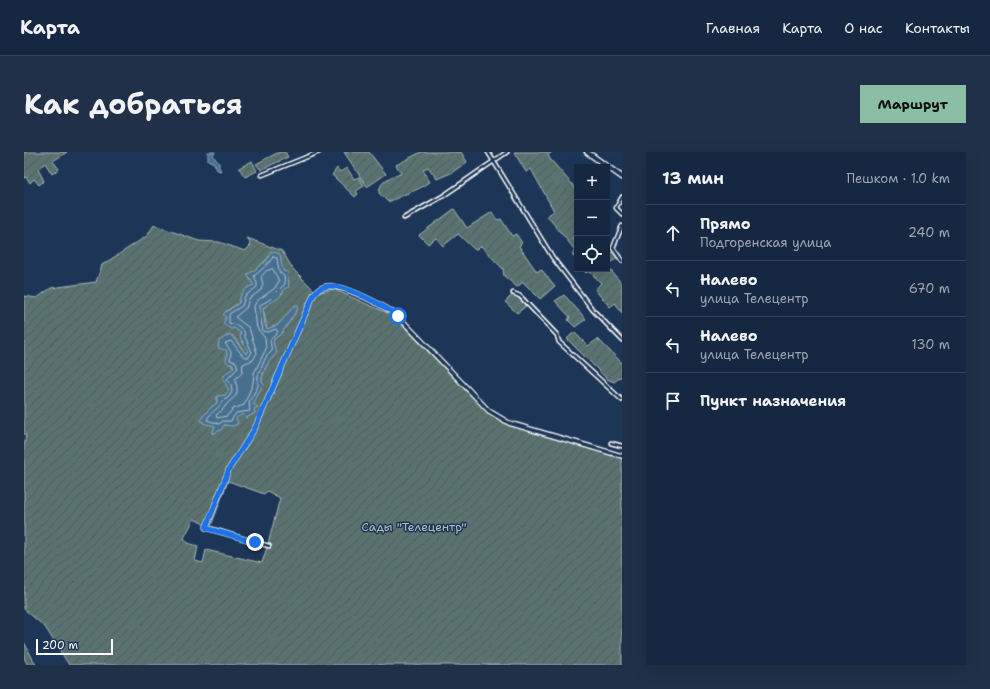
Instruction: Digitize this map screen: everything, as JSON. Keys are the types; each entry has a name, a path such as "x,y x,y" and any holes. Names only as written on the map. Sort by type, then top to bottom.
{"main road":[{"path":"587,152 622,177"}],"street":[{"path":"262,175 319,152"},
{"path":"488,152 511,192 553,258 593,310 622,340"},
{"path":"404,218 438,199 493,160 507,152"},
{"path":"622,197 616,208 622,214"},
{"path":"622,226 613,248 622,261"},
{"path":"269,546 206,528 229,469 255,428 311,301 318,290 325,287 333,286 351,292 390,310 398,316 489,411 498,418 622,456"},
{"path":"513,293 520,296 557,335 560,343 622,400"},
{"path":"611,443 622,446"}],"green space":[{"path":"24,152 67,152 53,161 59,169 52,174 45,163 38,169 44,181 39,185 34,179 30,183 26,177 24,178"},
{"path":"279,152 285,152 288,157 261,170 256,164"},
{"path":"344,152 369,152 386,174 367,187"},
{"path":"421,152 461,152 467,162 451,173 437,179 428,167 423,170 430,182 388,202 379,193 381,185 393,176 401,174 396,165"},
{"path":"514,152 552,152 548,155 550,159 574,187 574,236 572,238 574,240 574,249 547,216 554,211 531,169 526,172"},
{"path":"252,161 257,171 245,177 239,168"},
{"path":"337,168 340,172 347,168 354,179 359,177 364,186 356,191 358,194 355,197 332,175"},
{"path":"454,209 467,228 492,212 497,220 501,219 512,236 516,234 522,243 519,246 537,272 541,269 555,286 540,299 523,282 517,287 504,276 503,269 481,246 475,250 458,234 443,246 436,238 428,244 419,235"},
{"name":"Сады \"Телецентр\"","path":"154,225 199,241 219,242 245,251 251,245 247,238 282,251 293,269 317,293 333,289 392,315 485,410 502,422 622,458 622,665 69,665 45,627 24,609 24,447 26,435 24,434 24,296 37,298 51,288 96,282 102,265 147,236","holes":["270,255 283,271 283,293 263,308 267,329 278,325 294,307 297,310 281,334 274,339 273,343 276,353 270,358 262,377 261,389 253,404 256,408 254,409 255,413 246,418 243,414 238,416 229,425 224,425 213,432 215,426 201,419 210,408 217,403 216,399 225,395 229,391 227,385 230,371 234,368 226,357 225,339 228,335 233,336 246,354 248,351 243,343 241,333 225,321 226,311 239,303 240,297 244,291 248,287 254,285 248,276","228,481 264,494 267,491 280,498 268,544 211,526","194,519 202,523 210,530 267,547 262,563 206,550 203,563 195,561 198,546 188,543 184,538"]},
{"path":"612,252 617,258 610,264 610,254"},
{"path":"610,270 622,284 622,313 615,303 610,307 595,290 601,283 590,272 610,272"},
{"path":"512,295 519,297 526,306 517,313 505,302"},
{"path":"564,295 586,319 575,327 568,320 570,317 555,301"},
{"path":"574,332 588,346 598,339 622,363 622,376 614,382 607,379 567,339"},
{"path":"24,642 36,665 28,665 24,658"}],"water":[{"path":"208,152 215,152 213,156 219,163 221,171 217,170 214,163 208,160"},
{"path":"271,251 280,254 283,271 288,272 289,287 284,289 278,298 263,308 265,326 267,329 278,325 294,306 298,305 297,310 281,334 274,339 273,343 277,353 264,370 262,382 264,384 253,404 258,407 254,409 255,413 246,418 243,414 236,418 238,424 232,426 224,425 221,430 212,434 215,426 203,423 201,419 210,408 217,403 217,396 225,395 229,391 223,378 226,373 234,368 233,364 229,364 226,361 226,350 218,348 219,341 230,334 246,354 248,351 240,337 241,333 234,328 231,329 223,324 226,318 223,314 239,303 240,297 244,291 248,287 254,285 248,274 266,262"}],"route":[{"path":"255,542 206,528 229,469 255,428 314,294 322,288 333,286 351,292 390,310 398,316"}]}
